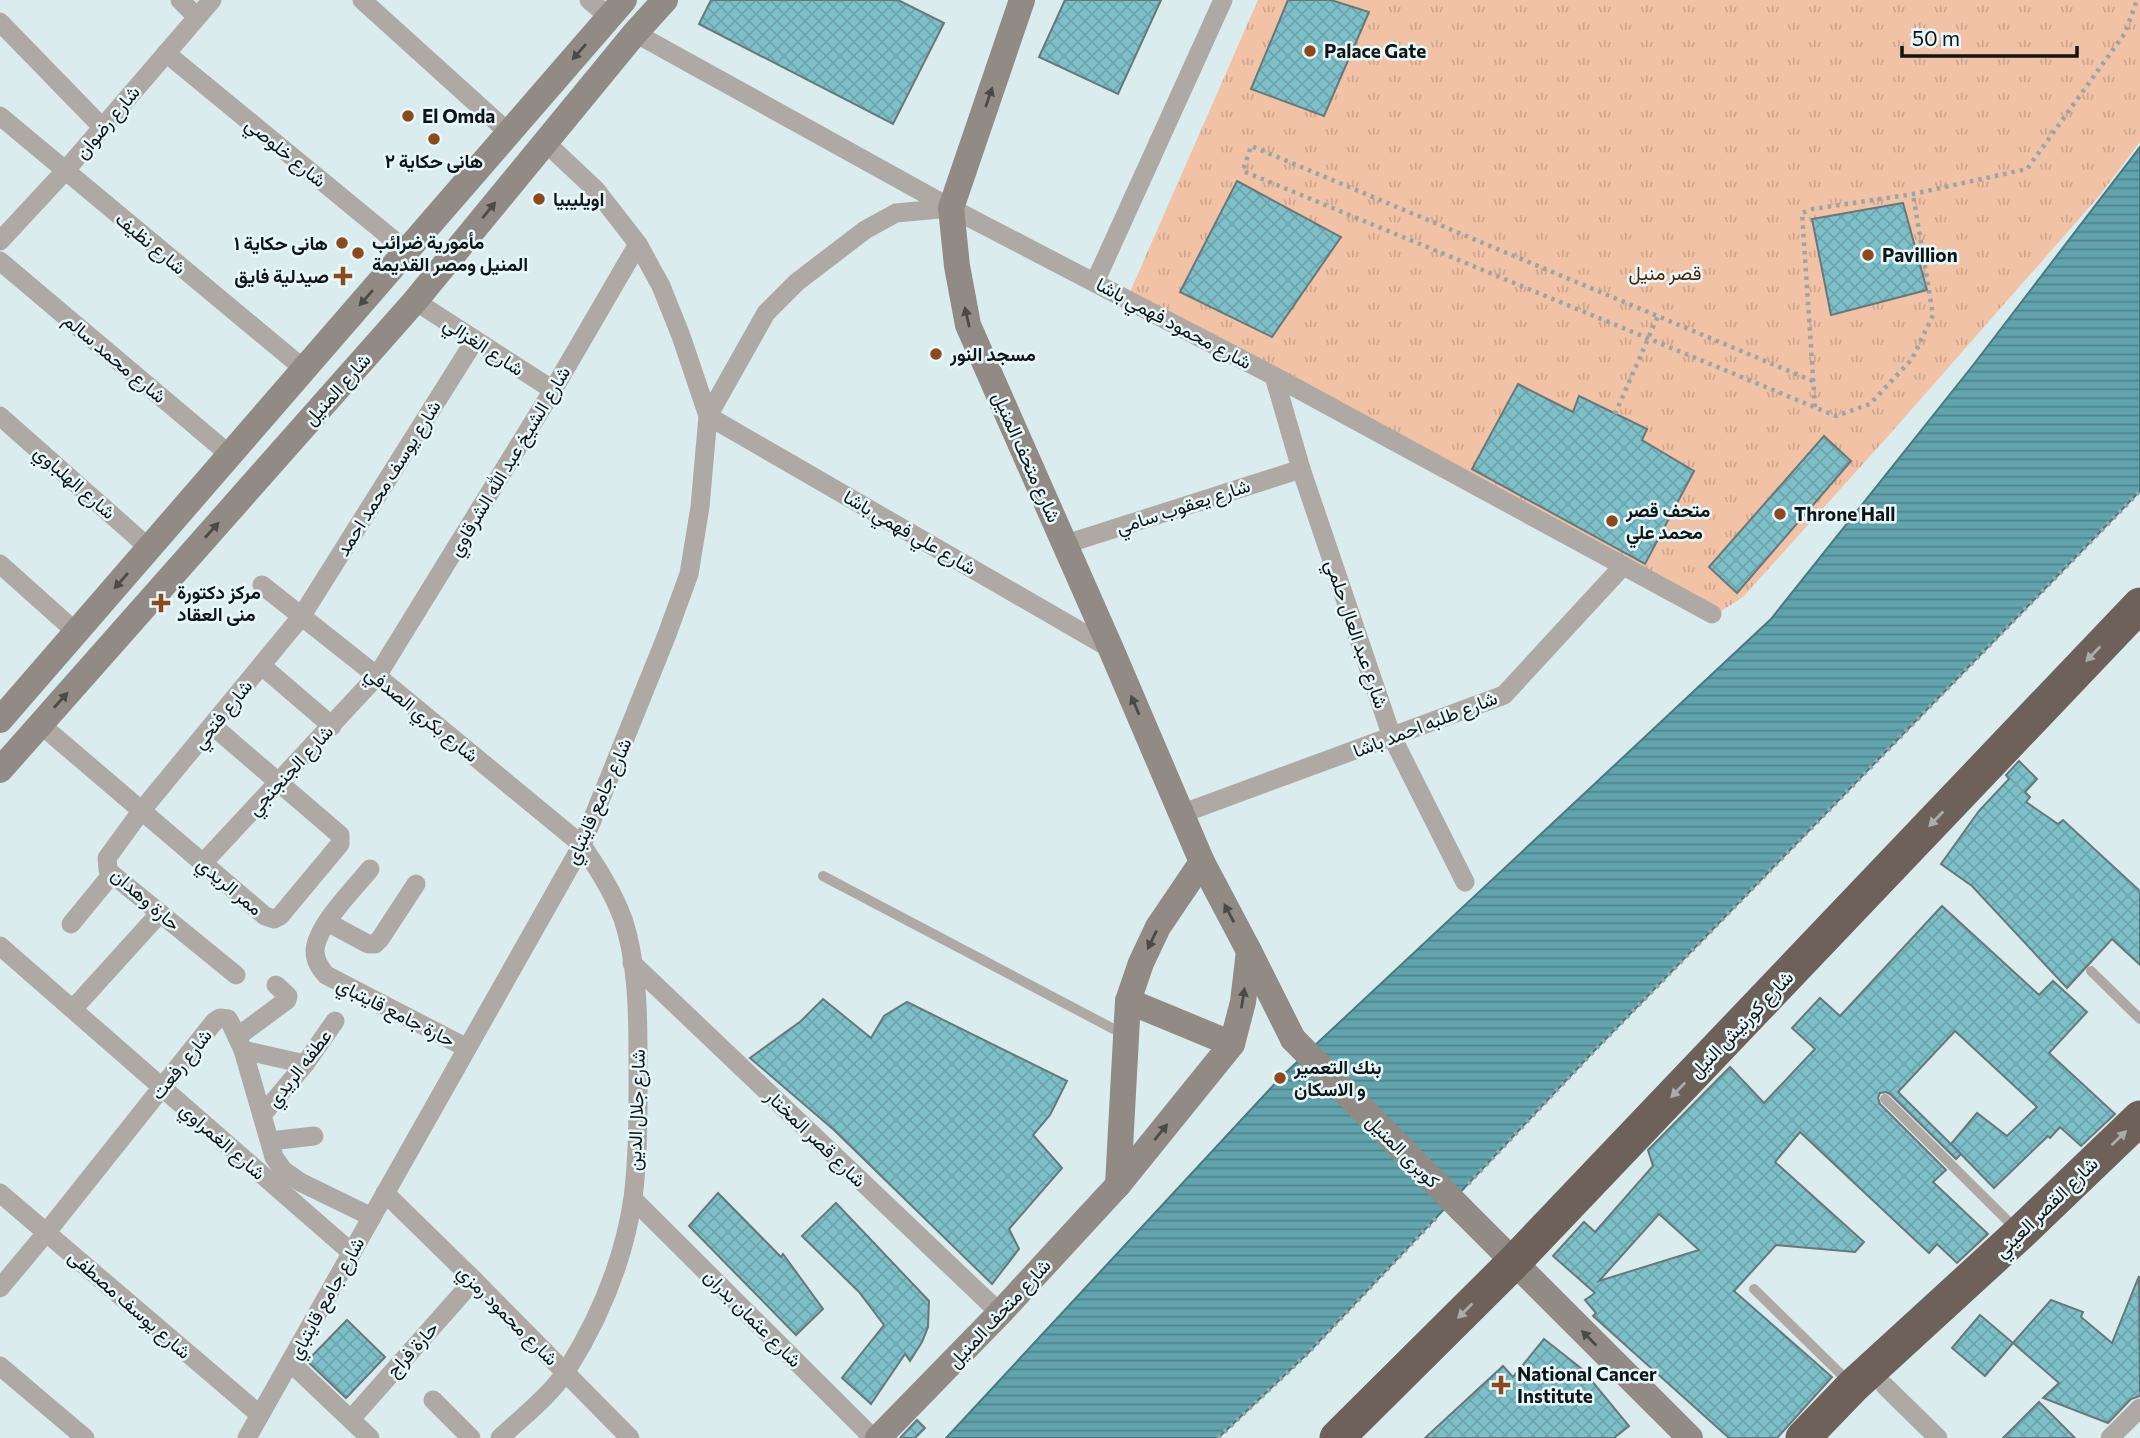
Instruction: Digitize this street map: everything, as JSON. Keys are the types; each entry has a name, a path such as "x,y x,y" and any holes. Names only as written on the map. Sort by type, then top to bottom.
{"highway":[{"name":"شارع كورنيش النيل","path":"1338,1438 1513,1263 2140,605"},
{"name":"شارع القصر العيني","path":"1803,1438 1869,1386 1952,1296 2140,1118"},
{"name":"شارع القصر العيني","path":"1835,1438 1869,1386"}],"street":[{"path":"180,0 197,17"},
{"name":"شارع رضوان","path":"0,241 65,172 212,0"},
{"path":"362,0 509,133"},
{"path":"589,0 616,8"},
{"name":"شارع المنيل","path":"0,770 415,302 665,0"},
{"name":"شارع متحف المنيل","path":"1022,0 951,208 957,267 968,325 1066,544 1202,862 1293,1039"},
{"path":"1095,282 1223,0"},
{"name":"شارع المنيل","path":"4,708 76,632 616,8"},
{"path":"0,22 102,128"},
{"name":"شارع محمود فهمي باشا","path":"635,33 951,208 1274,376 1712,614"},
{"name":"شارع خلوصي","path":"166,53 407,251"},
{"name":"شارع نظيف","path":"0,116 304,369"},
{"name":"شارع جامع قايتباي","path":"247,1438 582,845 689,574 700,508 708,416 661,286 638,244 596,190 545,142"},
{"path":"708,416 766,313 797,282 865,230 896,213 951,208"},
{"name":"شارع الشيخ عبد الله الشرقاوي","path":"377,676 553,390 638,244"},
{"name":"شارع محمد سالم","path":"0,261 230,455"},
{"name":"شارع الغزالي","path":"415,302 553,390"},
{"name":"شارع يوسف محمد احمد","path":"301,617 475,340"},
{"name":"شارع عبد العال حلمي","path":"1274,376 1301,468 1392,737 1465,882"},
{"name":"شارع الهلباوي","path":"0,416 149,548"},
{"name":"شارع علي فهمي باشا","path":"708,416 1111,649"},
{"name":"شارع يعقوب سامي","path":"1066,544 1301,468"},
{"path":"0,564 76,632"},
{"name":"شارع طلبه احمد باشا","path":"1181,814 1504,695 1623,566"},
{"name":"شارع بكري الصدفي","path":"262,585 582,845"},
{"name":"شارع فتحي","path":"142,810 301,617"},
{"path":"262,666 332,726"},
{"name":"شارع الجنجنجي","path":"203,863 377,676"},
{"name":"ممر الريدي","path":"40,724 267,918 274,919 280,916 340,844 341,838 339,832 213,726"},
{"name":"حارة وهدان","path":"142,810 107,858 108,870 236,975"},
{"name":"شارع جلال الدين","path":"500,1438 565,1373 589,1332 608,1289 623,1244 633,1199 638,1104 638,1020 632,963 619,910 606,880 582,845"},
{"path":"1118,1185 1128,1000 1158,927 1202,862"},
{"name":"حارة جامع قايتباي","path":"370,869 327,922 317,941 316,960 326,975 467,1048"},
{"path":"71,924 112,874"},
{"path":"327,922 368,944 375,944 416,884"},
{"path":"73,1009 160,913"},
{"name":"شارع الغمراوي","path":"0,946 352,1253"},
{"name":"شارع متحف المنيل","path":"876,1438 1000,1313 1118,1185 1232,1044 1243,1002 1249,950"},
{"name":"شارع قصر المختار","path":"632,963 1000,1313"},
{"path":"276,985 288,996 287,1000 240,1043 305,1064"},
{"path":"1128,1000 1232,1044"},
{"name":"شارع رفعت","path":"0,1288 220,1018 228,1019 240,1043 274,1157 284,1170 300,1182 372,1217"},
{"name":"عطفه الريدي","path":"263,1114 305,1064 335,1021"},
{"name":"كوبرى المنيل","path":"1293,1039 1513,1263"},
{"path":"270,1141 314,1136"},
{"name":"شارع يوسف مصطفى","path":"0,1193 260,1415"},
{"name":"شارع محمود رمزي","path":"385,1193 630,1438"},
{"name":"شارع عثمان بدران","path":"633,1199 876,1438"},
{"path":"1513,1263 1690,1438"},
{"name":"حارة فراج","path":"351,1419 474,1280"},
{"path":"290,1362 370,1438"},
{"path":"0,1366 85,1438"},
{"path":"1869,1386 1938,1438"},
{"path":"433,1400 471,1438"},
{"path":"2110,1438 2140,1408"}],"lane":[{"path":"822,876 1126,1035"},
{"path":"2091,971 2140,1019"},
{"path":"1885,1099 2020,1233"},
{"path":"1754,1289 1869,1386"}],"path":[{"path":"1815,407 1802,214 1813,209 1913,194 2027,169 2125,33 2137,0"},
{"path":"1813,381 1251,146 1243,171 1836,416 1870,404 1912,359 1933,315 1913,194"},
{"path":"1615,414 1658,316"},
{"path":"1218,1438 1308,1353 1454,1205 1592,1053 2140,491"}],"green space":[{"name":"قصر منيل","path":"1258,0 2140,0 2140,142 2100,195 1890,434 1743,597 1718,613 1130,292"}],"water":[{"path":"2140,147 2140,491 1592,1053 1308,1353 1218,1438 946,1438 1281,1077 1771,619 1974,364"}],"building":[{"path":"711,0 898,0 944,23 893,124 699,24"},
{"path":"1065,0 1161,0 1118,94 1039,57"},
{"name":"Palace Gate","path":"1288,0 1331,0 1369,12 1324,116 1251,89"},
{"path":"1237,181 1341,237 1272,337 1180,292"},
{"name":"Pavillion","path":"1903,203 1927,290 1831,315 1812,219"},
{"name":"متحف قصر محمد علي","path":"1518,384 1573,412 1579,396 1647,429 1642,440 1694,471 1645,564 1472,469"},
{"name":"Throne Hall","path":"1824,436 1851,461 1737,593 1709,567"},
{"path":"2019,761 2037,779 2025,792 2030,797 2026,802 2058,824 2063,820 2140,891 2140,965 2112,939 2067,988 1972,886 1941,864 1979,811 2009,779 2006,775"},
{"path":"1942,906 2039,995 2053,981 2087,1012 2049,1053 2115,1114 2081,1146 2060,1127 1994,1188 1961,1154 1956,1159 1890,1094 1880,1093 1880,1104 1946,1170 1933,1182 1988,1234 1957,1263 1937,1244 1929,1253 1800,1132 1775,1162 1864,1242 1855,1252 1776,1245 1734,1291 1832,1377 1777,1438 1729,1438 1593,1316 1596,1313 1585,1300 1595,1293 1553,1256 1584,1222 1595,1232 1653,1166 1648,1150 1730,1067 1764,1103 1815,1049 1792,1028 1820,998 1840,1016","holes":["1955,1031 2037,1107 2007,1136 1977,1113 1951,1144 1955,1148 1898,1092","1659,1214 1699,1250 1599,1281"]},
{"path":"823,999 871,1038 884,1016 907,1002 1067,1081 1050,1115 1033,1135 1062,1168 1009,1229 1019,1249 992,1284 834,1130 750,1058 801,1021"},
{"path":"718,1193 781,1257 783,1254 823,1309 796,1335 689,1226"},
{"path":"836,1203 929,1301 928,1327 922,1342 910,1361 905,1354 871,1404 842,1378 884,1325 859,1292 802,1236"},
{"path":"2139,1276 2140,1396 2131,1399 2108,1423 2043,1398 2059,1383 2013,1343 2051,1300 2083,1312 2081,1317 2112,1343"},
{"path":"1980,1315 2013,1343 1985,1376 1952,1348"},
{"path":"347,1320 385,1357 346,1398 307,1361"},
{"path":"1544,1339 1582,1369 1629,1426 1614,1438 1425,1438 1503,1366 1513,1377"},
{"path":"2039,1402 2075,1438 2003,1438"},
{"path":"917,1420 925,1428 915,1438 900,1438"}],"place":[{"name":"Palace Gate","path":"1310,51"},
{"name":"El Omda","path":"408,116"},
{"name":"هانى حكاية ٢","path":"434,139"},
{"name":"اويليبيا","path":"539,199"},
{"name":"هانى حكاية ١","path":"342,243"},
{"name":"مأمورية ضرائب المنيل ومصر القديمة","path":"358,253"},
{"name":"Pavillion","path":"1868,255"},
{"name":"صيدلية فايق","path":"343,276"},
{"name":"مسجد النور","path":"936,354"},
{"name":"Throne Hall","path":"1780,514"},
{"name":"متحف قصر محمد علي","path":"1612,521"},
{"name":"مركز دكتورة منى العقاد","path":"161,603"},
{"name":"بنك التعمير و الاسكان","path":"1280,1078"},
{"name":"National Cancer Institute","path":"1501,1385"}]}
